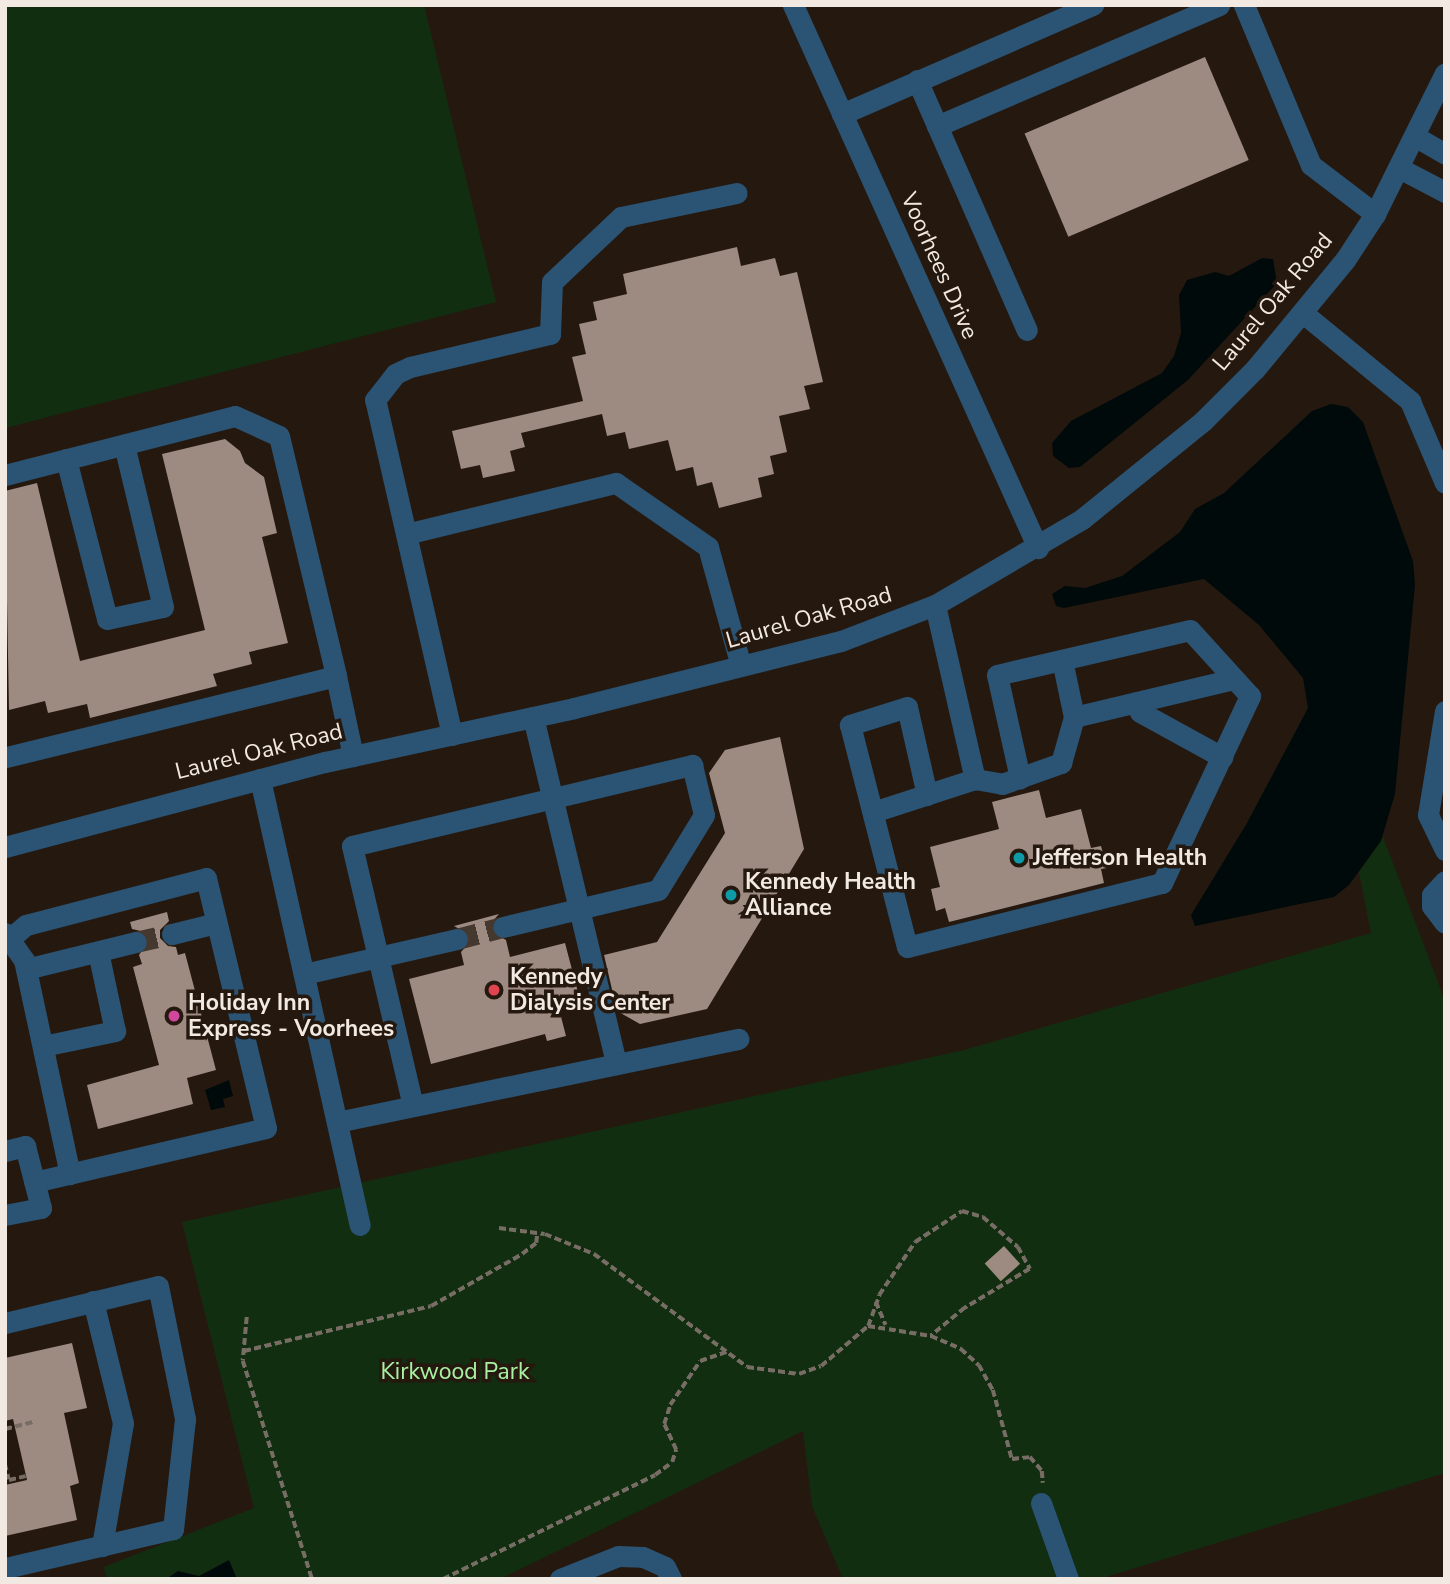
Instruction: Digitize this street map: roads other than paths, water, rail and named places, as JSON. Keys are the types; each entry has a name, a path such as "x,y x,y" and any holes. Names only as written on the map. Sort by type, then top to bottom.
{"street":[{"name":"Voorhees Drive","path":"793,5 1038,548"},
{"path":"842,114 1093,5"},
{"path":"937,126 1219,5"},
{"path":"1244,5 1311,166 1375,215"},
{"name":"Laurel Oak Road","path":"6,844 354,756 533,717 841,641 935,605 1038,548 1139,477 1203,421 1303,313 1375,215 1401,169 1445,73"},
{"path":"917,80 1027,330"},
{"path":"1416,137 1445,154"},
{"path":"1401,169 1445,192"},
{"path":"452,735 375,400 383,386 410,367 550,334 552,282 621,217 737,193"},
{"path":"1303,313 1410,401 1445,484"},
{"path":"5,475 235,416 279,436 354,756"},
{"path":"66,459 107,619 163,607 124,445"},
{"path":"406,534 616,483 708,547 741,666"},
{"path":"935,605 975,779"},
{"path":"927,795 906,707 850,725 907,947 1162,883 1250,696 1190,630 998,675 1020,778"},
{"path":"873,812 975,779 1002,784 1061,763 1074,717 1062,660"},
{"path":"5,757 336,676"},
{"path":"1074,717 1234,679"},
{"path":"1137,702 1140,712 1222,757"},
{"path":"1445,711 1428,815 1445,850"},
{"path":"533,717 616,1065"},
{"path":"413,1106 352,846 692,765 704,816 658,890 503,928"},
{"path":"260,779 360,1225"},
{"path":"34,1182 70,1174 266,1128 206,878 26,925 7,939 26,969 70,1174"},
{"path":"1445,881 1432,895 1432,906 1445,923"},
{"path":"172,934 216,923"},
{"path":"304,974 457,939"},
{"path":"26,969 136,942"},
{"path":"43,1046 115,1031 98,952"},
{"path":"337,1122 739,1039"},
{"path":"5,1151 25,1146 41,1208 5,1215"},
{"path":"5,1322 158,1286 185,1419 173,1530 5,1568"},
{"path":"93,1301 123,1423 102,1546"},
{"path":"1041,1503 1068,1579"},
{"path":"560,1579 618,1556 643,1558 665,1567 671,1579"}],"tunnel":[{"path":"457,939 503,927"},
{"path":"136,942 172,934"}],"place":[{"name":"Jefferson Health","path":"1019,858"},
{"name":"Kennedy Health Alliance","path":"731,895"},
{"name":"Kennedy Dialysis Center","path":"494,990"},
{"name":"Holiday Inn Express - Voorhees","path":"174,1016"}],"park label":[{"name":"Kirkwood Park","path":"455,1372"}]}
